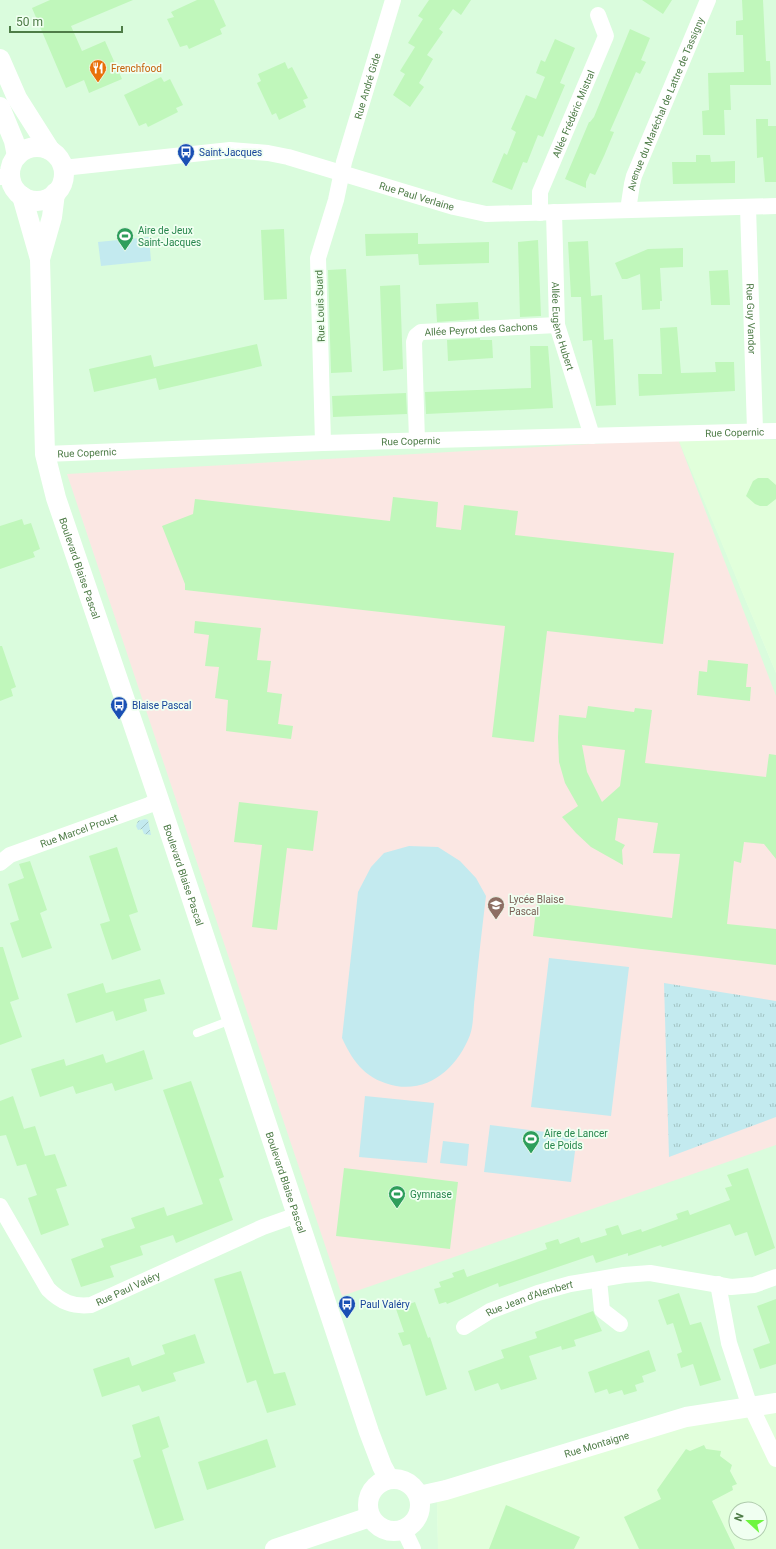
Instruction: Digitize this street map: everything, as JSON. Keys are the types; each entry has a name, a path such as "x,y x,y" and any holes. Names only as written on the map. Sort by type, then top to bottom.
{"street":[{"name":"Rue André Gide","path":"342,173 393,0"},
{"name":"Avenue du Maréchal de Lattre de Tassigny","path":"628,210 633,180 708,0"},
{"name":"Allée Frédéric Mistral","path":"547,213 540,192 606,36 598,15"},
{"path":"0,59 17,98 50,150 58,157 63,168"},
{"path":"0,107 14,141 17,156 30,148 38,147 50,150"},
{"name":"Rue Paul Verlaine","path":"63,168 230,150 268,153 288,157 470,211 486,214 776,206"},
{"name":"Boulevard Blaise Pascal","path":"17,156 11,169 5,177 22,196 40,259 45,454 56,498 159,800 369,1432 382,1466 389,1478"},
{"name":"Boulevard Blaise Pascal","path":"40,259 52,216 55,193 64,178 63,168"},
{"name":"Rue Louis Suard","path":"323,443 318,258 342,173"},
{"path":"22,196 36,201 44,200 55,193"},
{"name":"Rue Guy Vandor","path":"748,207 755,430"},
{"name":"Allée Eugène Hubert","path":"547,213 557,325 592,436"},
{"name":"Allée Peyrot des Gachons","path":"417,441 414,342 416,336 422,332 557,325"},
{"name":"Rue Copernic","path":"45,454 323,443 755,430 776,431"},
{"name":"Rue Marcel Proust","path":"0,863 10,855 149,805 159,800"},
{"name":"Rue Paul Valéry","path":"0,1206 48,1289 59,1300 72,1305 83,1306 91,1305 263,1227 297,1215"},
{"name":"Rue Jean d'Alembert","path":"464,1327 490,1310 532,1295 570,1284 624,1275 650,1273 731,1287 754,1285 776,1277"},
{"path":"599,1280 602,1310 620,1324"},
{"path":"718,1284 729,1343 751,1407 776,1459"},
{"name":"Rue Montaigne","path":"419,1496 446,1490 686,1417 776,1402"},
{"path":"389,1478 399,1478 408,1482 419,1496 420,1508 416,1519 404,1530 394,1532 384,1530 376,1525 370,1517 367,1507 368,1497 373,1488 380,1482 389,1478"},
{"path":"275,1549 370,1517"},
{"path":"404,1530 413,1549"}],"lane":[{"path":"197,1033 231,1020"}],"shaded area":[{"path":"0,0 776,0 776,440 679,439 776,673 776,1395 437,1502 438,1549 0,1549"},
{"path":"678,439 776,440 776,673"},
{"name":"Lycée Blaise Pascal","path":"678,439 776,696 776,1145 342,1296 67,474"},
{"path":"776,1395 776,1549 438,1549 437,1502"}],"green space":[{"name":"Aire de Jeux Saint-Jacques","path":"149,237 151,261 101,266 98,242"},
{"path":"145,819 148,820 151,835 144,834 142,829 138,830 136,826 138,821"},
{"path":"409,846 438,847 460,861 476,878 486,896 473,1021 470,1035 458,1057 442,1074 432,1081 409,1087 396,1086 386,1083 369,1075 351,1056 342,1038 358,892 371,867 384,853"},
{"path":"549,958 629,967 611,1116 531,1107"},
{"path":"664,983 776,1001 776,1117 669,1157"},
{"path":"365,1096 434,1103 427,1163 359,1157"},
{"name":"Aire de Lancer de Poids","path":"490,1125 577,1136 571,1182 484,1172"},
{"path":"443,1141 469,1144 467,1166 440,1163"}],"building":[{"path":"50,0 133,0 71,26 82,51 105,41 122,79 89,93 84,80 66,88 32,8"},
{"path":"197,0 214,0 226,26 220,29 222,34 189,49 187,45 180,47 167,19 174,17 171,12"},
{"path":"429,0 471,0 461,15 453,9 439,29 443,32 427,55 433,59 419,83 424,87 410,107 393,95 405,74 400,71 415,47 408,43 423,19 418,16"},
{"path":"642,0 672,0 663,14"},
{"path":"742,0 763,0 766,61 770,61 771,85 730,85 731,110 724,110 725,135 703,135 702,111 709,110 708,73 744,72 743,35 736,35 736,21 743,20"},
{"path":"630,29 650,38 641,60 646,62 640,74 636,72 610,131 614,132 604,156 595,175 590,173 586,182 586,188 565,179 589,122 594,117"},
{"path":"555,39 575,48 560,83 565,85 543,137 538,135 527,163 523,162 512,190 492,182 504,153 507,155 516,132 511,129 526,95 536,99 545,77 536,73 541,60 545,62"},
{"path":"285,62 288,69 292,67 308,98 303,100 306,107 279,120 276,113 272,115 257,83 261,81 258,74"},
{"path":"161,77 164,82 170,79 183,105 176,108 178,112 148,127 146,123 139,126 124,95"},
{"path":"756,119 768,119 768,126 776,126 776,182 765,182 763,157 757,158"},
{"path":"696,155 710,155 711,162 735,161 735,183 673,184 672,162 696,162"},
{"path":"284,229 287,299 264,300 261,230"},
{"path":"418,233 418,244 489,242 489,263 419,265 418,254 366,256 365,234"},
{"path":"538,240 541,316 520,317 518,242"},
{"path":"588,241 591,296 602,295 604,340 613,339 616,405 596,406 592,340 583,341 581,297 571,297 568,242"},
{"path":"683,248 683,267 660,268 662,301 660,301 660,309 642,310 640,274 627,279 622,279 615,263 648,249"},
{"path":"346,269 352,372 331,373 328,270"},
{"path":"728,270 730,305 711,305 709,271"},
{"path":"400,285 403,369 383,371 380,286"},
{"path":"478,302 479,319 437,322 436,304"},
{"path":"677,327 681,373 716,372 715,362 734,362 735,391 639,396 638,374 662,374 660,328"},
{"path":"480,338 480,340 492,340 493,358 448,361 447,340"},
{"path":"257,344 262,366 159,390 156,378 94,392 89,369 151,355 154,367"},
{"path":"530,346 548,346 553,408 426,414 425,392 531,388"},
{"path":"406,393 407,414 333,417 332,396"},
{"path":"758,478 768,478 776,485 776,499 767,506 755,504 746,496 753,481"},
{"path":"393,497 438,502 436,527 461,530 464,505 518,511 515,535 674,553 663,644 547,631 534,742 492,737 505,626 185,590 185,584 162,526 193,514 195,499 390,521"},
{"path":"22,519 24,525 31,523 40,549 33,552 35,557 0,569 0,526"},
{"path":"195,621 261,628 257,660 271,661 267,692 282,694 278,724 293,726 291,739 226,731 228,700 215,698 219,667 205,666 209,635 194,633"},
{"path":"0,646 2,646 16,687 11,689 13,696 0,701"},
{"path":"708,660 748,664 746,687 751,687 750,701 697,695 699,671 707,672"},
{"path":"588,706 634,712 635,708 652,710 645,763 766,777 769,754 776,755 776,859 764,844 744,842 741,863 734,861 727,924 776,929 776,965 533,936 537,901 672,918 680,854 653,853 658,823 618,818 615,840 625,845 622,850 623,865 591,847 562,817 578,806 565,783 559,762 559,715 586,718","holes":["582,745 625,750 620,786 602,802 587,772"]},
{"path":"239,802 318,811 313,851 287,848 277,930 252,927 262,845 234,842"},
{"path":"117,847 138,912 129,915 141,950 112,960 100,924 110,921 89,856"},
{"path":"30,861 47,910 40,913 52,948 22,958 10,923 19,920 8,884 24,878 19,864"},
{"path":"0,947 3,947 19,999 10,1002 22,1037 0,1045"},
{"path":"160,979 165,994 144,999 147,1011 116,1021 113,1011 76,1023 67,994 103,983 106,993"},
{"path":"144,1050 153,1079 115,1091 112,1083 76,1094 73,1086 40,1097 31,1069 64,1059 66,1066 103,1054 106,1063"},
{"path":"191,1081 224,1177 219,1179 233,1220 176,1243 173,1235 140,1246 143,1255 110,1266 114,1277 81,1287 71,1259 104,1247 101,1239 135,1228 131,1218 164,1207 167,1216 203,1204 163,1090"},
{"path":"13,1096 24,1129 35,1126 45,1156 55,1154 67,1186 56,1189 69,1225 41,1235 28,1198 37,1195 26,1164 17,1166 6,1135 0,1136 0,1101"},
{"name":"Gymnase","path":"344,1168 458,1182 450,1249 336,1236"},
{"path":"748,1168 775,1248 755,1256 747,1232 735,1236 730,1224 662,1247 661,1245 628,1256 628,1253 596,1263 593,1255 499,1287 498,1283 447,1304 446,1302 439,1304 434,1289 441,1287 439,1282 454,1277 452,1273 464,1269 467,1277 547,1249 545,1243 558,1239 560,1244 579,1237 581,1243 607,1235 605,1229 618,1225 622,1235 641,1229 642,1232 678,1219 676,1214 688,1210 690,1215 730,1200 725,1188 732,1186 727,1175"},
{"path":"241,1271 274,1374 285,1372 296,1405 267,1413 256,1380 247,1383 214,1279"},
{"path":"679,1293 690,1325 701,1322 721,1380 700,1386 693,1364 681,1368 677,1354 682,1352 673,1323 667,1325 658,1300"},
{"path":"776,1299 776,1364 760,1369 753,1349 770,1343 757,1306"},
{"path":"415,1302 428,1338 430,1337 447,1389 426,1396 410,1344 403,1346 398,1333 404,1332 396,1309"},
{"path":"593,1311 602,1331 574,1340 576,1346 562,1350 561,1346 529,1356 537,1379 501,1390 498,1383 475,1391 468,1371 504,1358 501,1350 537,1338 535,1332"},
{"path":"195,1334 205,1363 173,1373 176,1381 142,1392 139,1385 102,1397 93,1369 129,1357 132,1366 165,1354 162,1345"},
{"path":"649,1350 656,1371 642,1376 644,1382 635,1385 637,1391 624,1395 622,1390 609,1394 607,1389 595,1393 588,1372"},
{"path":"159,1416 169,1447 162,1450 184,1520 155,1529 133,1460 141,1457 132,1425"},
{"path":"267,1439 276,1467 207,1490 198,1462"},
{"path":"704,1445 706,1449 721,1451 720,1456 732,1465 730,1471 737,1484 732,1486 733,1490 712,1501 728,1534 728,1541 731,1541 735,1549 639,1549 624,1517 661,1499 657,1490 686,1449 690,1451"},
{"path":"506,1505 580,1537 574,1549 489,1549"}],"place":[{"name":"Frenchfood","path":"98,83"},
{"name":"Saint-Jacques","path":"186,167"},
{"name":"Aire de Jeux Saint-Jacques","path":"125,251"},
{"name":"Blaise Pascal","path":"119,720"},
{"name":"Lycée Blaise Pascal","path":"496,920"},
{"name":"Aire de Lancer de Poids","path":"531,1154"},
{"name":"Gymnase","path":"397,1209"},
{"name":"Paul Valéry","path":"347,1319"}]}
